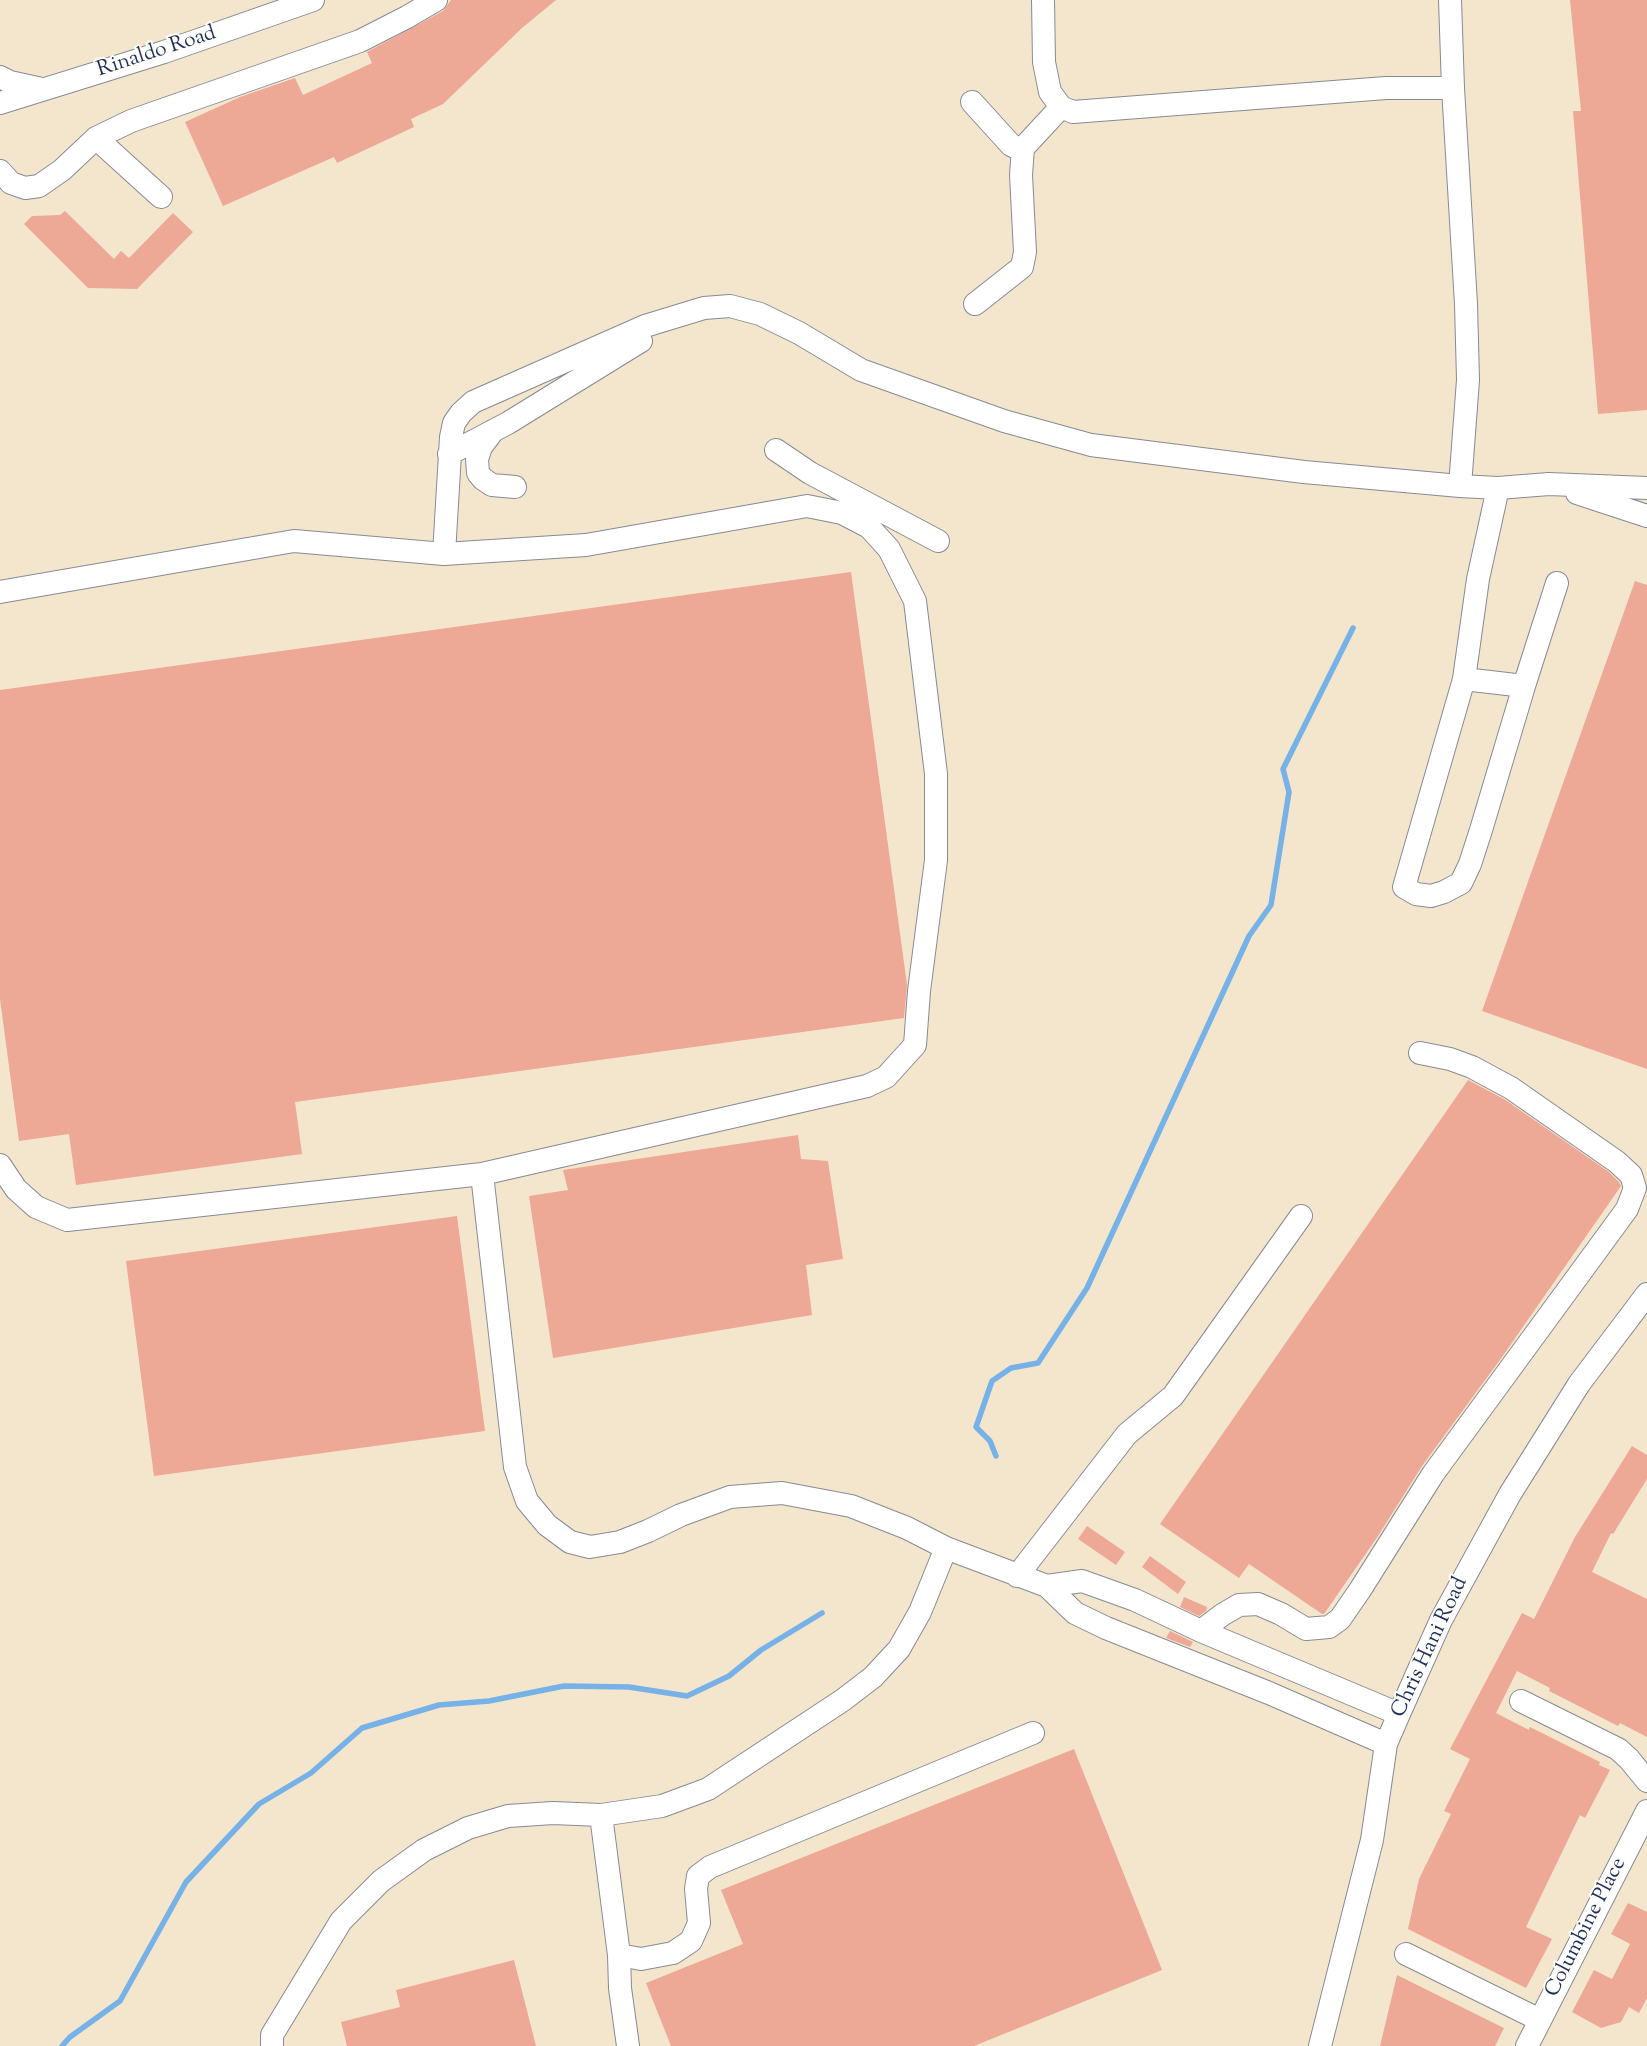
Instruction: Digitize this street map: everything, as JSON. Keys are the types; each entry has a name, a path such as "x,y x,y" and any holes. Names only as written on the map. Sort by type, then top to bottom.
{"street":[{"name":"Rinaldo Road","path":"0,103 173,49 313,0"},
{"path":"0,171 11,183 25,188 39,186 62,170 96,138 131,121 360,41 407,18 436,0"},
{"path":"1043,0 1044,62 1050,92 1061,107 1073,112 1386,88 1454,88"},
{"path":"1450,0 1466,304 1468,380 1460,486"},
{"path":"0,77 10,82 42,89"},
{"path":"972,102 1015,148 1023,148"},
{"path":"975,304 1022,267 1025,252 1021,175 1023,148 1061,107"},
{"path":"96,138 161,197"},
{"path":"444,554 449,454 454,422 473,402 645,326 704,308 730,306 760,314 800,333 861,370 1004,421 1092,445 1294,470 1460,486 1498,488 1550,484 1647,488"},
{"path":"449,454 494,430 688,312"},
{"path":"494,430 481,447 477,459 478,473 492,485 515,487"},
{"path":"776,450 810,473 938,541"},
{"path":"1550,484 1647,516"},
{"path":"1498,488 1478,579 1464,679 1404,887 1416,894 1431,896 1461,883 1470,864 1557,583"},
{"path":"0,592 294,541 444,554 586,545 807,506 842,513 869,528 889,548 915,601 936,774 936,860 915,1045 886,1077 867,1086 482,1174 67,1220 36,1207 16,1189 0,1165"},
{"path":"1464,679 1524,686"},
{"path":"1201,1631 1222,1614 1239,1605 1258,1604 1281,1614 1306,1629 1329,1626 1340,1619 1433,1474 1627,1209 1635,1188 1631,1174 1617,1162 1511,1088 1472,1067 1450,1059 1420,1053"},
{"path":"482,1174 516,1467 527,1501 547,1525 570,1542 590,1547 620,1542 648,1531 681,1514 730,1497 782,1493 851,1506 907,1528 946,1548 1017,1576 1048,1586 1082,1581 1135,1600 1201,1631 1399,1714"},
{"path":"1017,1576 1127,1434 1173,1396 1301,1216"},
{"name":"Chris Hani Road","path":"1320,2046 1372,1840 1386,1744 1399,1714 1441,1620 1510,1494 1579,1384 1647,1294"},
{"path":"267,2042 341,1921 381,1881 424,1850 468,1828 508,1816 553,1813 601,1815 662,1806 708,1789 827,1711 873,1677 899,1649 920,1612 946,1548"},
{"path":"1048,1586 1075,1613 1106,1628 1269,1693 1386,1744"},
{"path":"1522,1701 1618,1749 1629,1758 1647,1781"},
{"path":"619,1955 641,1959 673,1953 691,1941 699,1923 696,1889 698,1876 710,1866 1033,1734"},
{"name":"Columbine Place","path":"1527,2046 1642,1834 1647,1811"},
{"path":"601,1815 619,1955 620,1988 628,2046"},
{"path":"1406,1954 1540,2020"}],"building":[{"path":"451,0 556,0 522,28 443,104 411,119 414,127 337,163 334,157 223,206 185,122 240,97 295,78 303,95 372,63 367,52 443,11"},
{"path":"1570,0 1647,0 1647,410 1598,414 1573,111 1581,111"},
{"path":"65,211 114,259 121,251 129,258 173,213 193,232 137,289 88,288 24,224 32,216 60,215"},
{"path":"851,572 907,985 904,1018 295,1102 302,1154 76,1185 69,1134 19,1141 0,999 0,690"},
{"path":"1635,581 1647,585 1647,1069 1482,1011"},
{"path":"1468,1080 1504,1099 1609,1172 1621,1186 1502,1357 1422,1466 1378,1536 1324,1614 1322,1614 1249,1564 1239,1578 1160,1524"},
{"path":"798,1135 801,1159 828,1161 843,1259 806,1265 812,1315 553,1358 529,1196 568,1190 563,1170"},
{"path":"457,1216 485,1431 154,1476 126,1261"},
{"path":"1632,1446 1647,1455 1647,1479 1613,1534 1611,1533 1592,1572 1647,1599 1647,1737 1620,1723 1618,1726 1549,1691 1550,1688 1517,1671 1496,1713 1529,1730 1530,1727 1600,1762 1599,1765 1610,1770 1585,1818 1580,1815 1526,1927 1552,1939 1526,1988 1408,1929 1419,1879 1451,1814 1444,1811 1470,1759 1450,1749 1522,1613 1534,1619 1575,1537"},
{"path":"1087,1526 1125,1552 1116,1565 1078,1539"},
{"path":"1150,1556 1186,1582 1178,1594 1142,1567"},
{"path":"1184,1597 1207,1607 1206,1611 1199,1616 1180,1607"},
{"path":"1170,1631 1193,1642 1190,1647 1166,1638"},
{"path":"1074,1749 1162,1970 974,2046 671,2046 646,1983 743,1944 721,1890"},
{"path":"1628,1903 1647,1912 1647,1998 1639,2013 1629,2007 1621,2022 1601,2028 1572,2012 1594,1970 1612,1979 1630,1944 1611,1934"},
{"path":"514,1960 536,2046 347,2046 341,2022 400,2007 396,1990"},
{"path":"1397,1975 1504,2028 1495,2046 1380,2046"}],"waterway":[{"path":"996,1456 990,1441 976,1427 992,1381 1011,1368 1038,1363 1087,1288 1249,936 1271,905 1289,792 1283,769 1353,628"},
{"path":"62,2046 70,2037 120,2001 186,1882 259,1804 311,1773 362,1728 439,1705 489,1701 564,1686 629,1687 687,1696 729,1676 761,1650 822,1613"}]}
